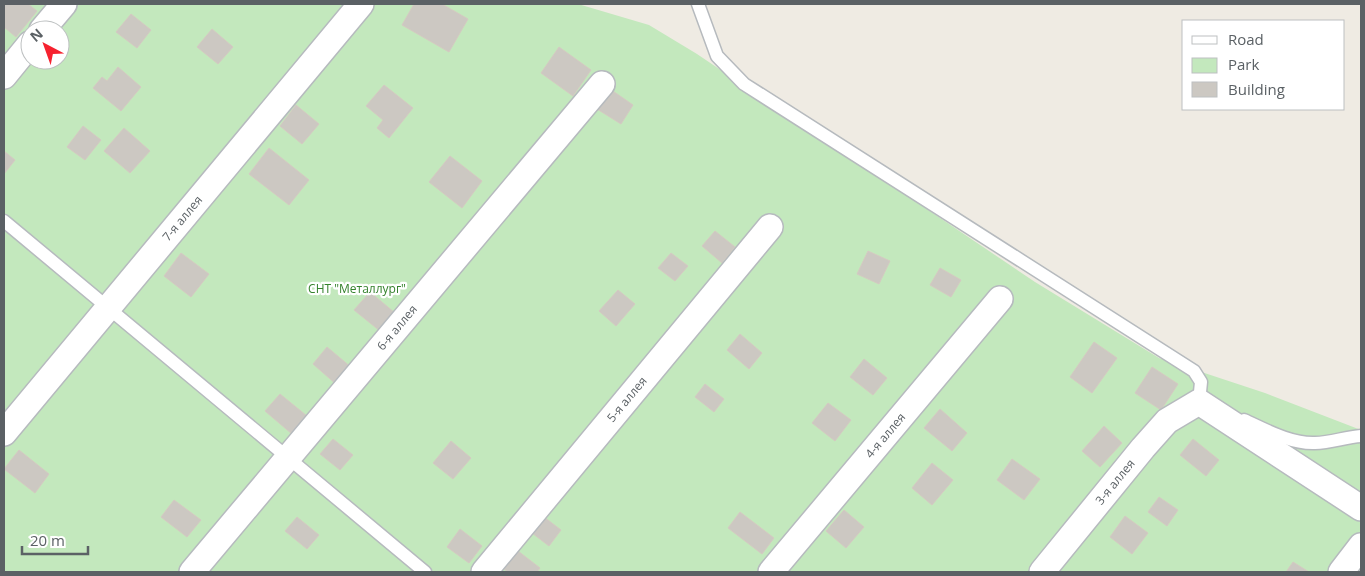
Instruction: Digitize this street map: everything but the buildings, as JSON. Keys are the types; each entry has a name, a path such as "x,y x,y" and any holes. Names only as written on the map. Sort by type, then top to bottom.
{"street":[{"path":"50,20 64,4"},
{"name":"7-я аллея","path":"4,433 361,4"},
{"path":"4,76 20,56"},
{"name":"6-я аллея","path":"192,572 602,84"},
{"name":"5-я аллея","path":"484,572 770,227"},
{"name":"4-я аллея","path":"771,572 1000,299"},
{"path":"1199,402 1361,508"},
{"name":"3-я аллея","path":"1042,572 1167,421 1199,402"},
{"path":"1341,572 1361,546"}],"lane":[{"path":"698,4 717,56 744,84 1194,371 1201,382 1199,402 1296,442 1313,444 1361,436"},
{"path":"4,220 425,572"}],"green space":[{"name":"СНТ \"Металлург\"","path":"4,4 578,4 649,25 697,54 1035,282 1159,358 1265,393 1361,430 1361,572 4,572"}]}
